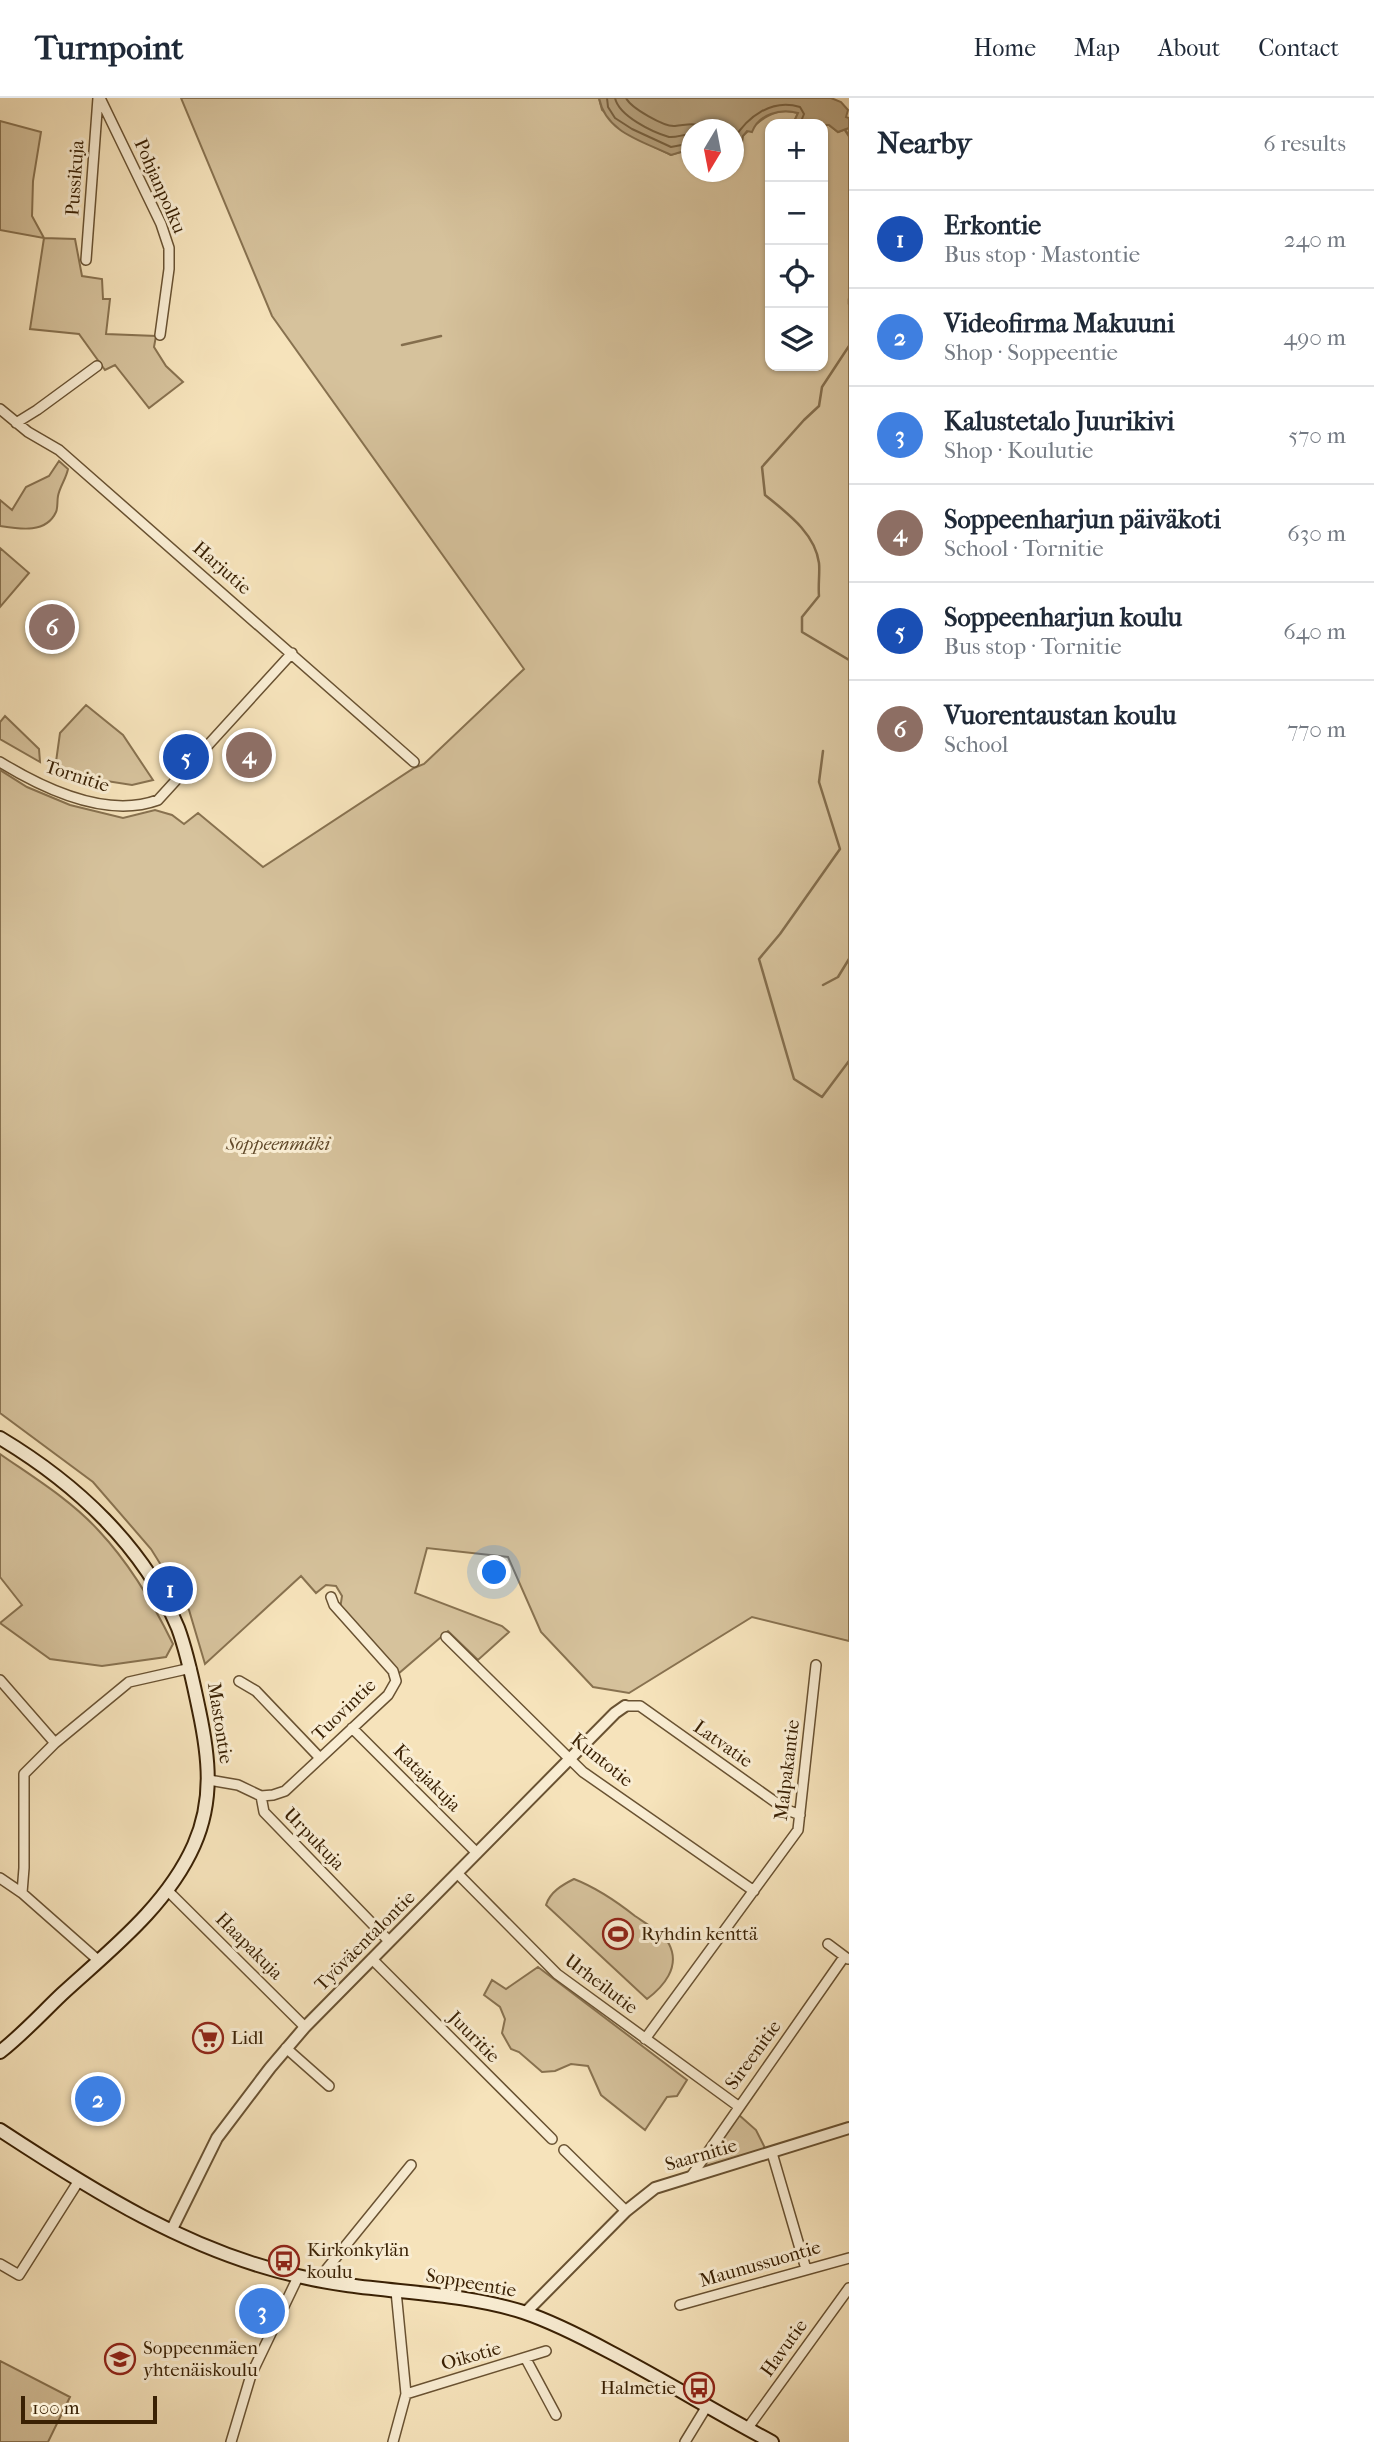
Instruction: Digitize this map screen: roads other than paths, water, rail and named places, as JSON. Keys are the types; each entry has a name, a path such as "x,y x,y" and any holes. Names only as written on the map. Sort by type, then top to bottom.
{"main road":[{"name":"Mastontie","path":"0,1438 69,1487 117,1533 160,1594 179,1631 191,1668 205,1737 209,1780 207,1803 199,1832 190,1855 167,1890 140,1922 0,2052"},
{"name":"Soppeentie","path":"0,2130 78,2182 170,2231 222,2252 298,2277 457,2297 492,2303 525,2313 594,2343 772,2442"}],"street":[{"name":"Pussikuja","path":"86,260 99,98"},
{"name":"Pohjanpolku","path":"99,98 161,224 169,248 169,269 160,335"},
{"path":"16,423 97,366"},
{"name":"Harjutie","path":"0,409 16,423 59,450 414,762"},
{"name":"Tornitie","path":"0,762 44,785 93,802 130,807 158,800 292,653"},
{"name":"Tuovintie","path":"261,1796 285,1791 388,1695 396,1681 393,1671 334,1605 331,1597"},
{"name":"Kuntotie","path":"446,1637 583,1772 754,1891"},
{"name":"Malpakantie","path":"645,2039 799,1830 816,1665"},
{"path":"22,1894 23,1780 27,1768 129,1682 191,1668"},
{"path":"0,1680 55,1743"},
{"path":"239,1681 256,1691 320,1758"},
{"name":"Työväentalontie","path":"170,2231 217,2138 305,2027 615,1713 625,1706"},
{"name":"Latvatie","path":"625,1706 640,1706 785,1809 800,1815"},
{"name":"Katajakuja","path":"352,1728 477,1853"},
{"name":"Urpukuja","path":"209,1780 238,1785 261,1796 264,1812 389,1941"},
{"name":"Urheilutie","path":"457,1873 557,1974 738,2106"},
{"path":"0,1878 99,1961"},
{"name":"Haapakuja","path":"167,1890 305,2027"},
{"path":"828,1944 847,1958"},
{"name":"Sireenitie","path":"692,2175 738,2106 847,1958"},
{"name":"Juuritie","path":"372,1959 552,2140"},
{"path":"286,2049 329,2086"},
{"name":"Saarnitie","path":"525,2313 626,2211 654,2188 849,2128"},
{"path":"564,2150 626,2211"},
{"path":"772,2153 806,2269"},
{"path":"320,2280 325,2270 411,2165"},
{"path":"0,2264 19,2275 78,2182"},
{"name":"Maunussuontie","path":"680,2305 849,2258"},
{"path":"231,2442 251,2375 298,2277"},
{"name":"Havutie","path":"747,2429 849,2288"},
{"path":"393,2442 406,2394 396,2291"},
{"name":"Oikotie","path":"406,2394 546,2351"},
{"path":"526,2358 556,2415"},
{"path":"685,2442 707,2406"}],"water":[{"path":"599,98 831,98 841,102 848,110 846,117 849,118 849,128 838,132 828,125 828,119 795,119 798,113 784,111 765,117 752,132 747,131 744,135 744,119 681,119 681,152 671,155 617,128 603,110"}],"waterway":[{"path":"845,130 849,136"},
{"path":"849,299 849,304"},
{"path":"402,345 441,336"},
{"path":"849,346 822,387 819,406 762,467 765,495 799,524 816,552 819,596 802,617 802,632 849,660"},
{"path":"823,751 819,782 840,849 759,959 794,1079 822,1097 849,1061"},
{"path":"823,985 838,977 849,959"}],"place":[{"name":"Vuorentaustan koulu","path":"52,627"},
{"name":"Soppeenharjun päiväkoti","path":"249,755"},
{"name":"Soppeenharjun koulu","path":"186,757"},
{"name":"Erkontie","path":"170,1589"},
{"name":"Ryhdin kenttä","path":"618,1934"},
{"name":"Lidl","path":"208,2038"},
{"name":"Videofirma Makuuni","path":"98,2099"},
{"name":"Kirkonkylän koulu","path":"284,2261"},
{"name":"Kalustetalo Juurikivi","path":"262,2311"},
{"name":"Soppeenmäen yhtenäiskoulu","path":"120,2359"},
{"name":"Halmetie","path":"699,2388"}],"park label":[{"name":"Soppeenmäki","path":"278,1144"}]}
